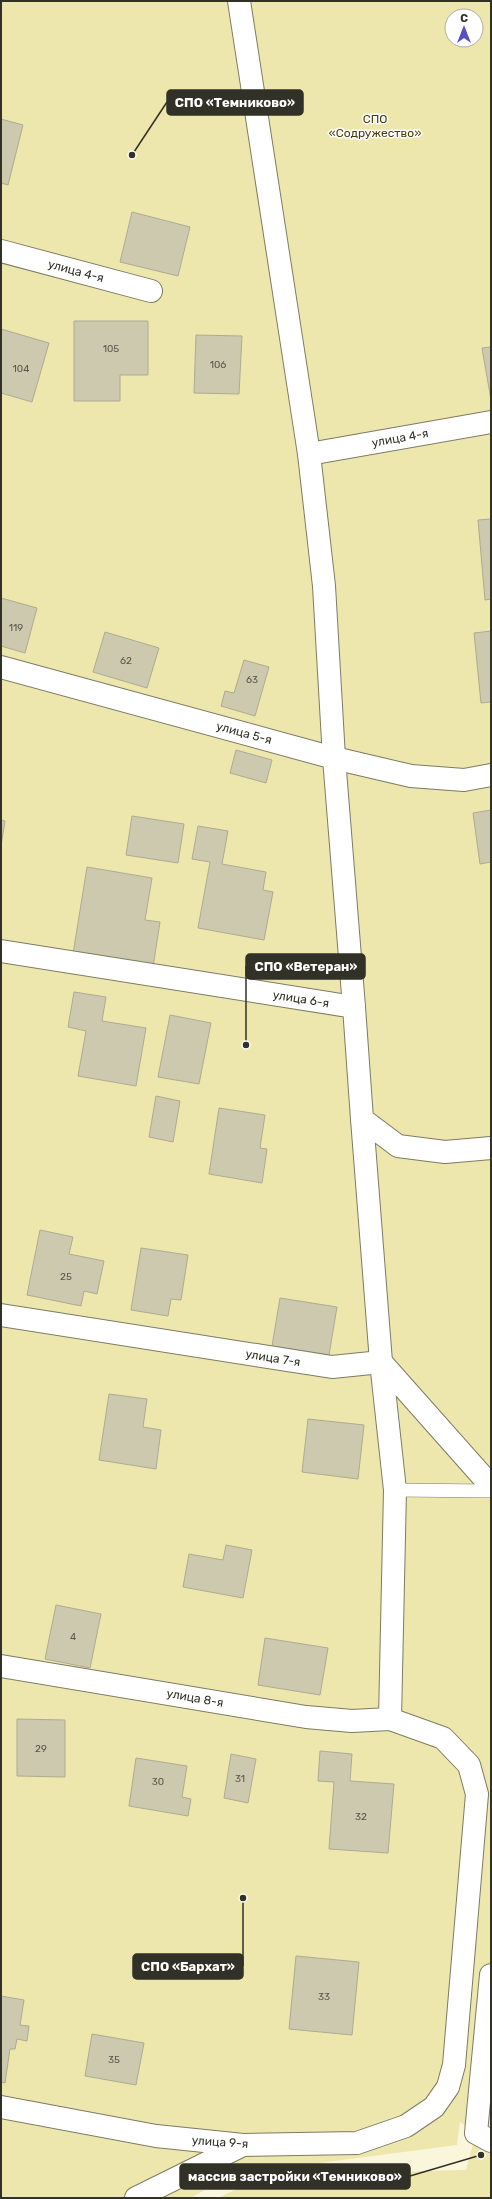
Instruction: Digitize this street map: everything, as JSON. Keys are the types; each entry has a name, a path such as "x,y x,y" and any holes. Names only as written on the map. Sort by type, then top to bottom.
{"street":[{"path":"239,1 309,454 324,586 334,758 381,1362 395,1490 390,1719"},
{"name":"улица 4-я","path":"1,251 151,291"},
{"name":"улица 4-я","path":"309,454 491,422"},
{"name":"улица 5-я","path":"1,667 334,758 411,776 464,780 491,776"},
{"name":"улица 6-я","path":"1,951 354,1007"},
{"path":"362,1119 398,1146 445,1152 491,1148"},
{"name":"улица 7-я","path":"1,1314 332,1367 381,1362"},
{"path":"381,1362 491,1486"},
{"name":"улица 8-я","path":"1,1666 306,1717 352,1721 390,1719"},
{"name":"улица 9-я","path":"1,2107 156,2136 243,2145 357,2143 406,2126 434,2108 448,2087 454,2065 477,1794 469,1765 443,1738 390,1719"},
{"path":"484,2137 491,1975"},
{"path":"136,2198 243,2145"}],"lane":[{"path":"395,1490 491,1491"}],"green space":[{"name":"СПО «Содружество»","path":"1,1 491,1 491,2198 219,2198 244,2185 346,2173 466,2170 476,2133 460,2122 457,2145 235,2174 190,2198 1,2198"}],"building":[{"path":"1,119 23,125 8,185 1,183"},
{"path":"132,212 190,227 178,276 120,262"},
{"path":"74,321 148,321 148,375 120,375 120,401 74,401"},
{"path":"1,329 49,343 32,402 1,393"},
{"path":"196,335 242,336 239,394 194,393"},
{"path":"491,347 491,400 482,348"},
{"path":"491,519 491,599 485,600 478,520"},
{"path":"1,598 37,608 25,653 1,646"},
{"path":"491,631 491,702 481,703 474,633"},
{"path":"105,632 159,648 147,688 93,672"},
{"path":"244,660 269,667 255,716 221,706 225,691 234,693"},
{"path":"236,750 272,760 266,783 230,773"},
{"path":"491,810 491,862 480,864 473,813"},
{"path":"132,816 184,824 178,863 126,855"},
{"path":"1,820 5,821 1,846"},
{"path":"198,826 228,831 222,864 266,872 263,890 273,892 264,940 198,928 210,862 192,859"},
{"path":"87,867 152,878 145,920 160,922 153,967 73,954"},
{"path":"74,992 106,997 102,1021 146,1028 136,1086 78,1076 86,1031 68,1027"},
{"path":"170,1015 211,1023 199,1084 158,1077"},
{"path":"156,1096 180,1101 173,1142 149,1137"},
{"path":"219,1108 265,1115 260,1148 267,1149 262,1183 209,1174"},
{"path":"40,1230 73,1237 69,1254 104,1261 97,1294 84,1291 81,1306 27,1295"},
{"path":"141,1248 188,1255 181,1300 171,1299 168,1316 131,1310"},
{"path":"280,1298 337,1307 329,1355 272,1346"},
{"path":"109,1394 147,1399 143,1427 161,1430 156,1469 99,1460"},
{"path":"308,1419 364,1425 358,1479 302,1472"},
{"path":"226,1545 252,1550 243,1598 183,1587 189,1554 223,1560"},
{"path":"56,1605 101,1614 90,1668 45,1659"},
{"path":"265,1638 328,1648 320,1695 258,1685"},
{"path":"17,1719 65,1720 65,1777 17,1776"},
{"path":"320,1751 352,1754 350,1781 394,1784 388,1853 329,1849 334,1782 318,1781"},
{"path":"231,1754 256,1759 248,1803 224,1798"},
{"path":"136,1758 187,1766 182,1797 191,1799 188,1816 129,1806"},
{"path":"296,1956 359,1962 352,2035 289,2029"},
{"path":"1,1996 24,2000 20,2025 29,2026 27,2041 17,2039 15,2049 10,2049 5,2083 1,2082"},
{"path":"92,2034 144,2043 136,2085 85,2076"}],"place":[{"name":"СПО «Темниково»","path":"132,155"},
{"name":"СПО «Ветеран»","path":"246,1045"},
{"name":"СПО «Бархат»","path":"243,1898"},
{"name":"массив застройки «Темниково»","path":"481,2155"}]}
